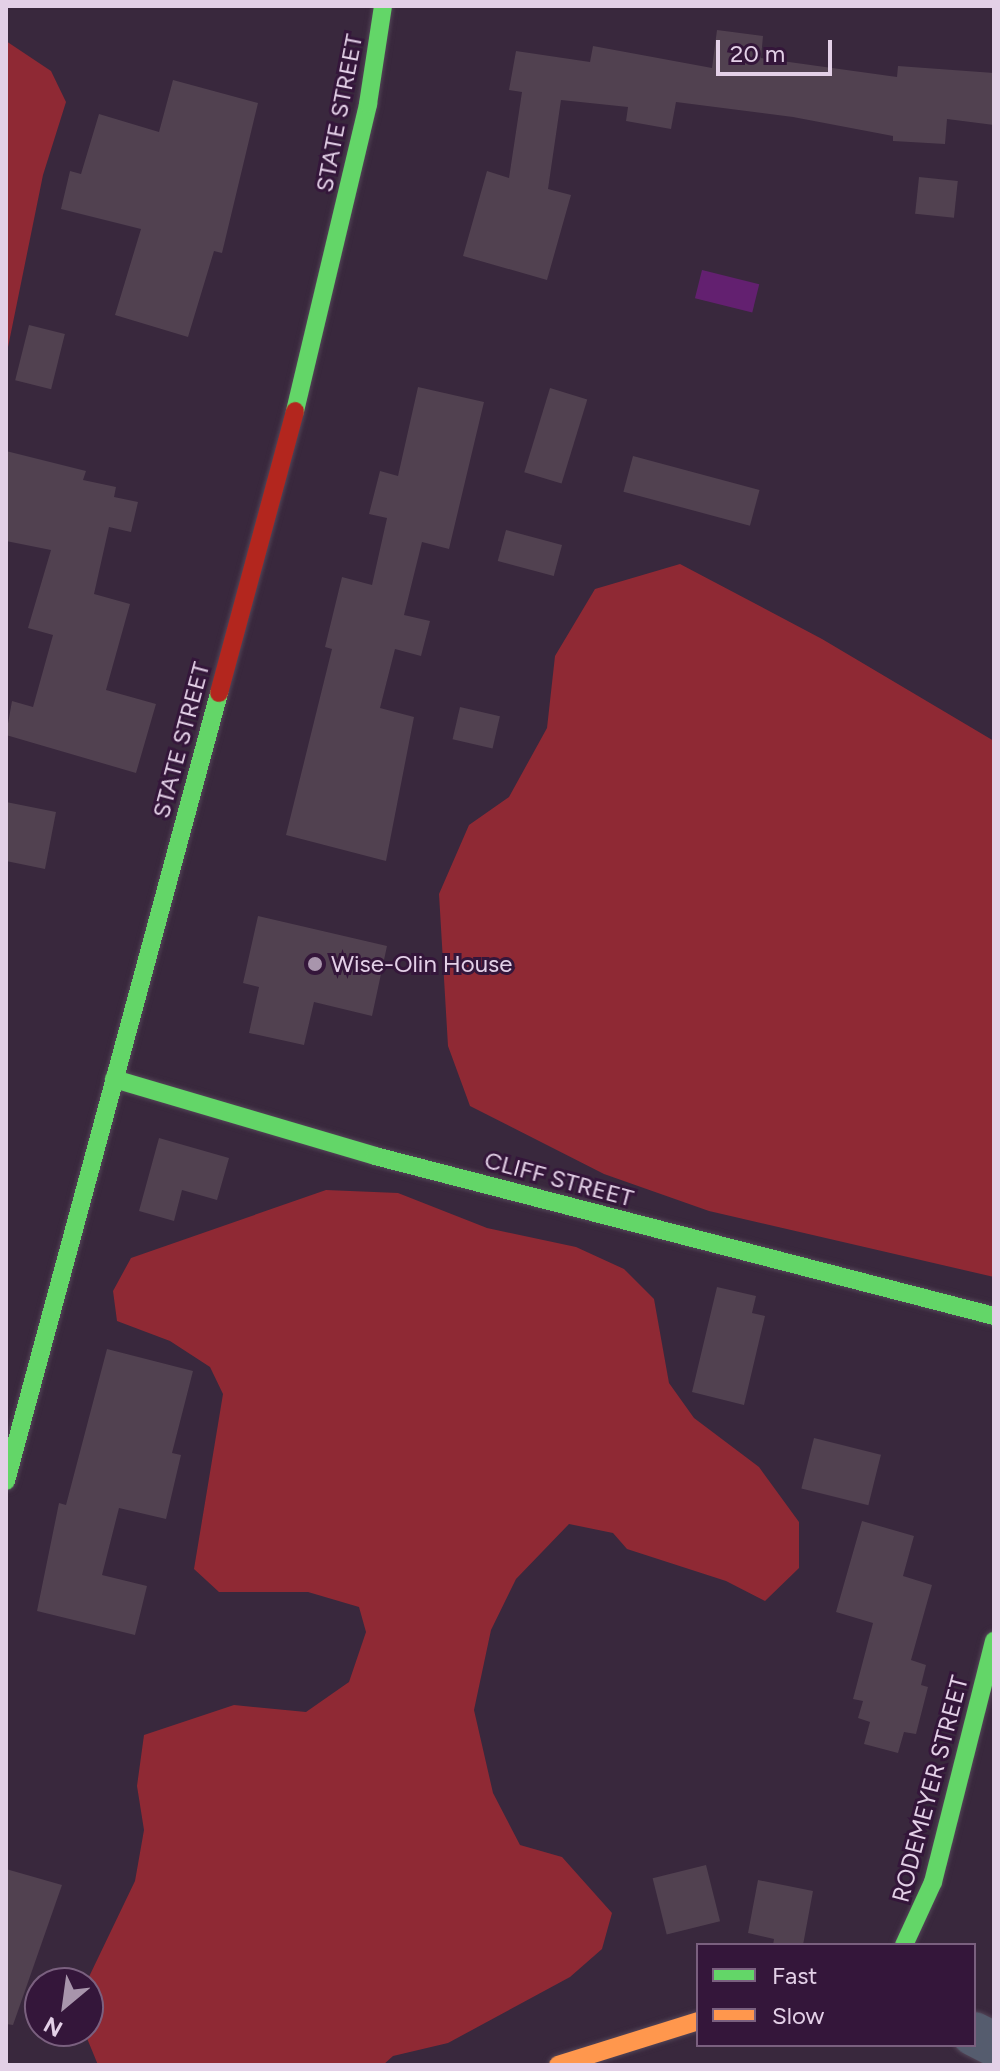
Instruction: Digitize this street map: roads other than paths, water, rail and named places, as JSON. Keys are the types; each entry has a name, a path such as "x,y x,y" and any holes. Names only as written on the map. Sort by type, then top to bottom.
{"street":[{"name":"STATE STREET","path":"6,1481 309,359 368,104 383,6"},
{"name":"CLIFF STREET","path":"114,1079 375,1156 994,1316"},
{"name":"RODEMEYER STREET","path":"905,1943 933,1882 994,1641"},
{"path":"558,2065 696,2022"},
{"path":"976,2035 994,2044"}],"place":[{"name":"Wise-Olin House","path":"315,964"}]}
